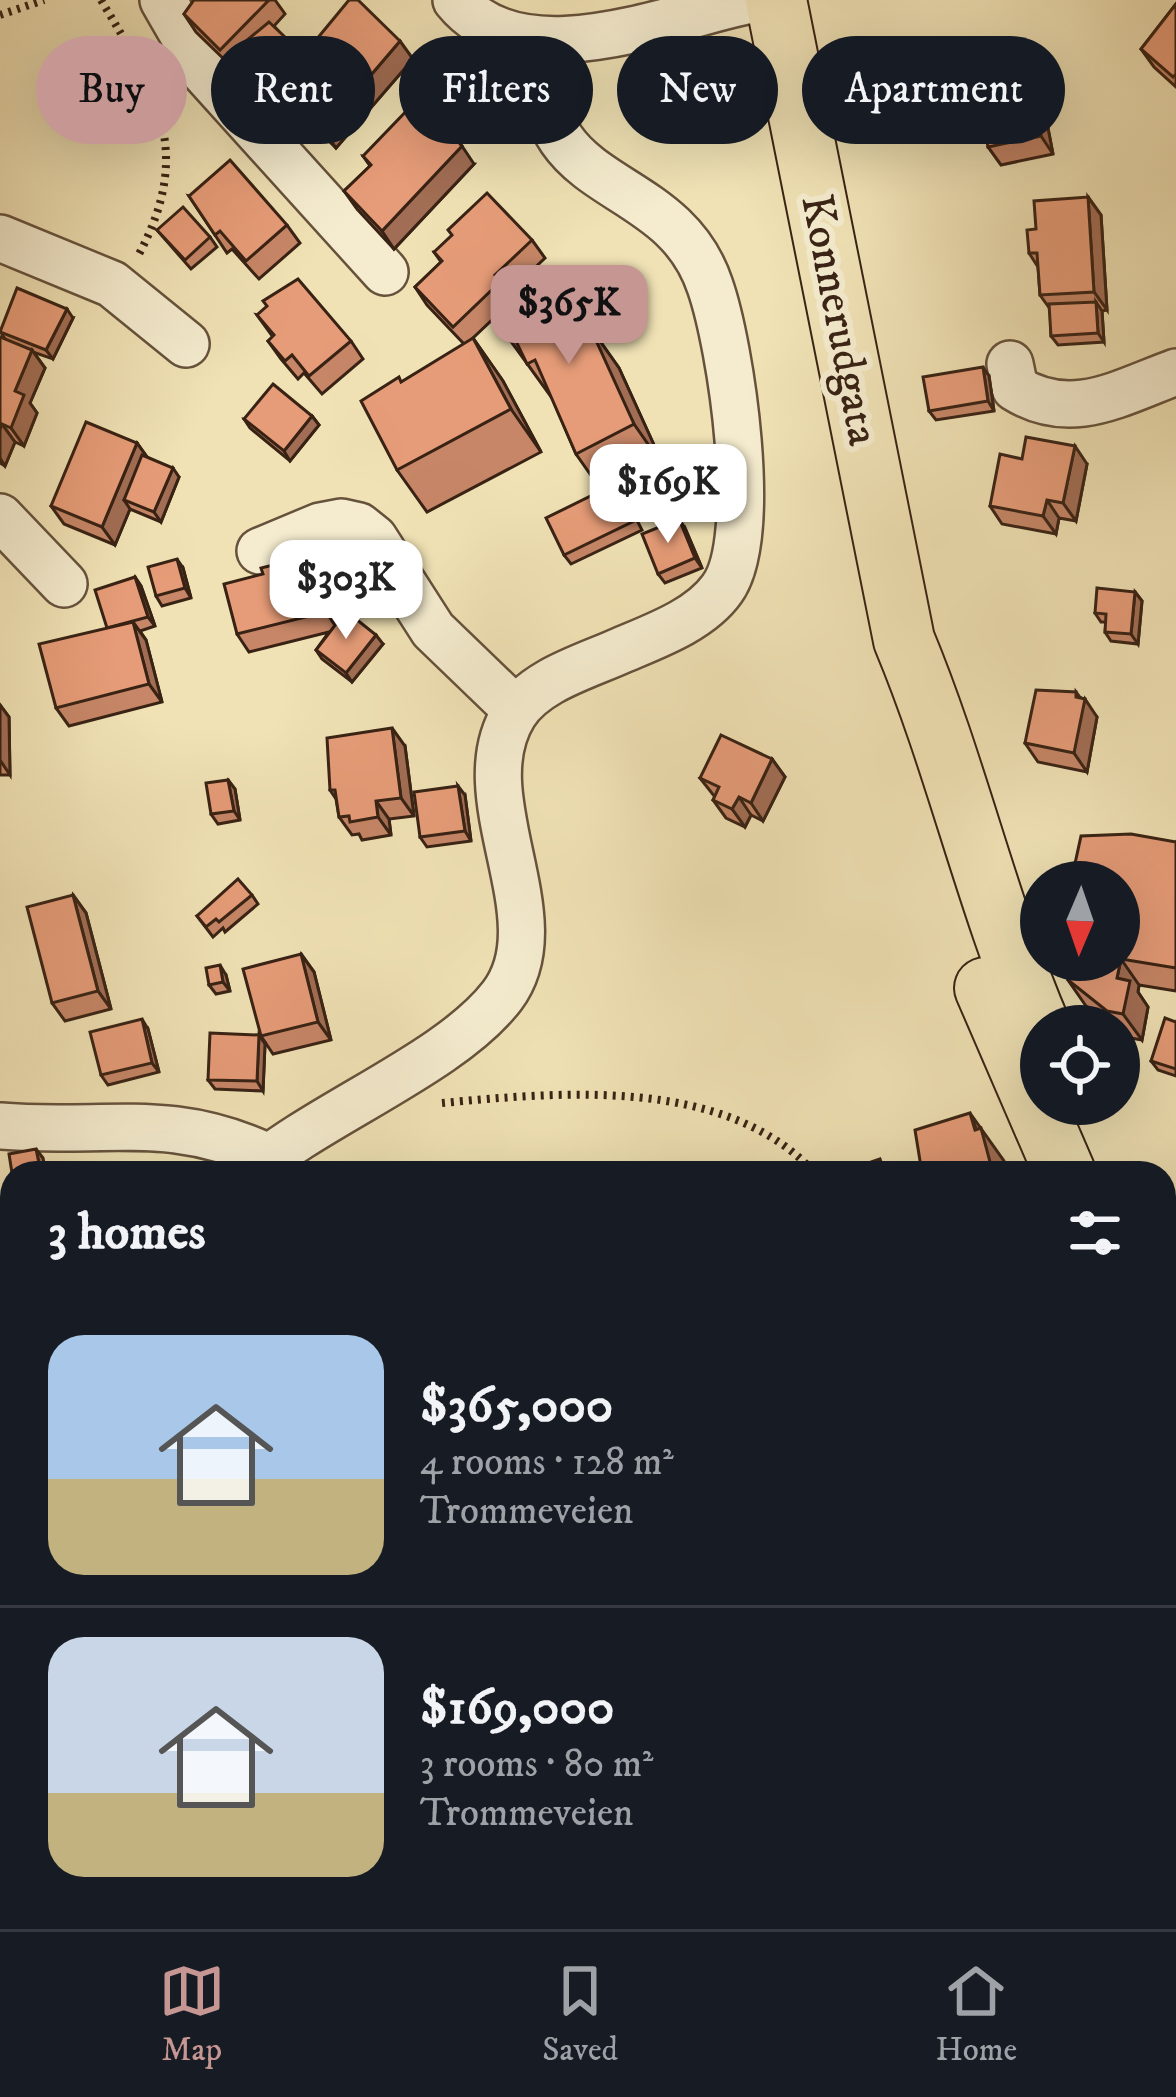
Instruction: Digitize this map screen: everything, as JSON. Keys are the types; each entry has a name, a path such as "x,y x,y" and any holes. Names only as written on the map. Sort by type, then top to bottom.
{"main road":[{"name":"Konnerudgata","path":"776,0 904,640 905,712 954,898 1004,1036 1060,1161"},
{"name":"Konnerudgata","path":"904,640 932,706 987,893 1031,1005"},
{"path":"1085,1125 1103,1161"}],"street":[{"path":"163,0 205,74 385,272"},
{"path":"456,0 497,30 521,36"},
{"path":"593,37 751,0"},
{"path":"265,1161 474,1023 512,980 519,925 499,784 504,734 516,710 551,682 644,641 706,605 732,572 739,546 726,366 709,282 687,242 670,224 573,157 564,144"},
{"path":"0,238 112,284 186,344"},
{"path":"1010,364 1015,388 1040,404 1068,408 1176,372"},
{"path":"0,517 64,584"},
{"path":"260,551 320,526 341,522 358,526 374,538 433,630 516,710"},
{"path":"0,1126 190,1128 224,1136 254,1161"}],"path":[{"path":"0,15 44,0"},
{"path":"101,0 148,81 166,134 154,226 137,258 112,284"},
{"path":"378,1086 406,1100 437,1104 523,1096 620,1096 689,1106 741,1124 796,1152 804,1161"}],"building":[{"path":"194,0 269,0 234,36 211,36 211,41 184,14"},
{"path":"349,0 358,0 399,42 375,70 375,36 319,36"},
{"path":"1176,4 1176,74 1173,77 1141,49"},
{"path":"269,22 284,36 252,36"},
{"path":"399,119 399,144 462,146 382,231 344,191 371,165 363,156"},
{"path":"230,160 287,225 246,261 220,231 215,235 189,196"},
{"path":"487,193 532,240 495,275 501,281 453,327 415,287 442,261 434,252 452,235 448,230"},
{"path":"1088,197 1094,292 1040,295 1037,253 1029,253 1027,230 1036,229 1034,201"},
{"path":"183,207 210,237 185,260 157,230"},
{"path":"298,279 351,341 309,376 292,355 285,361 268,341 274,335 257,315 267,306 263,301"},
{"path":"559,283 583,328 589,325 634,424 576,454 535,360 527,364 514,337 510,340 500,313"},
{"path":"17,288 67,309 46,350 0,332"},
{"path":"1096,302 1098,333 1051,336 1049,304"},
{"path":"0,337 32,350 15,391 24,395 11,428 2,424 0,429"},
{"path":"473,338 511,409 397,470 361,401"},
{"path":"983,367 988,401 929,411 923,377"},
{"path":"273,384 312,416 284,451 244,419"},
{"path":"86,422 137,443 102,527 51,506"},
{"path":"1026,437 1075,446 1063,503 1047,500 1043,516 990,506 1000,454 1022,459"},
{"path":"142,455 173,468 154,512 124,500"},
{"path":"617,483 636,520 564,555 546,518"},
{"path":"679,519 695,558 658,574 642,534"},
{"path":"177,559 185,588 156,596 148,567"},
{"path":"313,561 326,612 237,634 224,584 263,574 261,568 273,565 275,571"},
{"path":"135,577 148,617 107,628 95,590"},
{"path":"1097,588 1135,592 1131,634 1105,632 1106,614 1095,613"},
{"path":"346,611 376,635 346,673 316,650"},
{"path":"133,622 149,684 56,708 39,644"},
{"path":"1036,690 1076,692 1076,697 1085,699 1074,753 1025,743"},
{"path":"392,728 401,798 376,801 378,817 350,822 349,816 339,817 335,790 330,790 327,738"},
{"path":"721,735 772,759 751,803 739,797 732,809 713,800 719,787 700,778"},
{"path":"228,780 234,811 211,814 206,783"},
{"path":"458,786 465,831 420,837 414,792"},
{"path":"1131,834 1176,842 1176,968 1140,962 1140,861 1076,861 1081,836"},
{"path":"238,879 252,895 206,927 197,916"},
{"path":"73,895 98,991 52,1003 27,907"},
{"path":"301,954 318,1022 261,1036 243,969"},
{"path":"220,965 223,982 209,985 206,968"},
{"path":"1069,981 1130,981 1125,1005 1099,1005"},
{"path":"1165,1018 1176,1022 1176,1069 1151,1061"},
{"path":"142,1019 152,1063 101,1075 90,1032"},
{"path":"210,1033 259,1035 257,1081 208,1080"},
{"path":"970,1113 975,1130 981,1128 990,1161 920,1161 915,1130"},
{"path":"36,1149 38,1161 10,1161 9,1154"}]}
